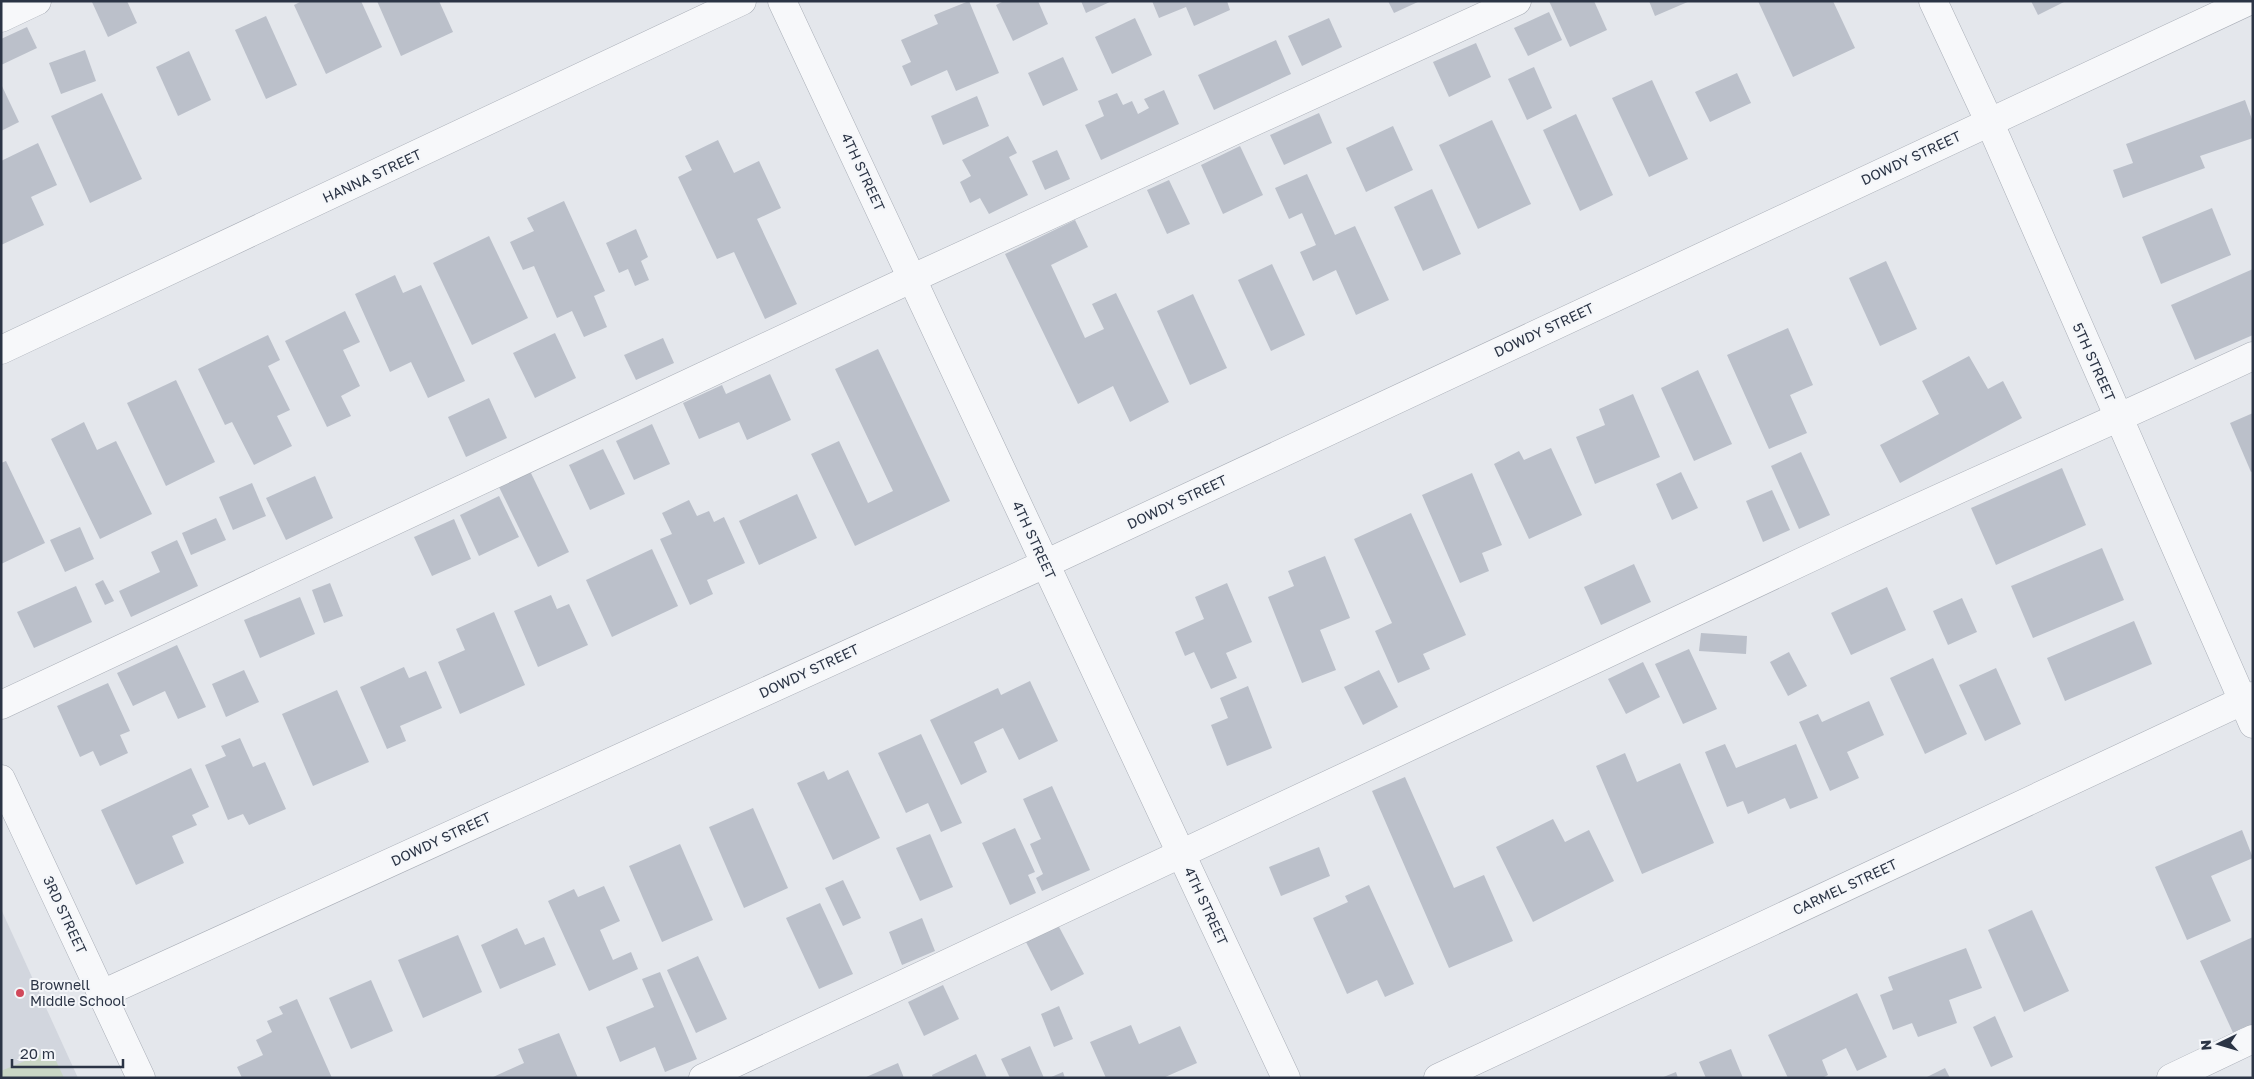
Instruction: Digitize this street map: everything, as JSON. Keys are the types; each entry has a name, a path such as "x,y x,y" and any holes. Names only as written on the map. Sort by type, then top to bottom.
{"street":[{"path":"1,18 37,1"},
{"name":"HANNA STREET","path":"1,350 742,1"},
{"name":"4TH STREET","path":"782,1 1286,1078"},
{"path":"1,705 913,278 1517,1"},
{"name":"5TH STREET","path":"1933,1 1988,121 2118,419 2249,707"},
{"name":"DOWDY STREET","path":"102,994 1045,564 1988,121 2249,1"},
{"path":"702,1078 1183,855 1851,539 2253,356"},
{"name":"CARMEL STREET","path":"1438,1078 2249,707"},
{"name":"3RD STREET","path":"1,779 141,1078"},
{"path":"2171,1078 2253,1039"}],"shaded area":[{"name":"Brownell Middle School","path":"1,909 78,1078 1,1078"}],"green space":[{"path":"51,1050 64,1078 1,1078 1,1071"}],"building":[{"path":"127,1 137,23 108,37 92,2"},
{"path":"302,1 361,1 382,47 326,74 294,5"},
{"path":"377,1 439,1 453,32 401,56"},
{"path":"969,1 999,73 956,91 947,70 911,86 902,66 911,62 901,40 938,24 934,15"},
{"path":"1004,1 1038,1 1048,24 1013,41 996,5"},
{"path":"1081,1 1112,1 1086,13"},
{"path":"1152,1 1227,1 1230,10 1194,26 1186,7 1159,18"},
{"path":"1388,1 1420,1 1394,13"},
{"path":"1549,1 1594,1 1607,30 1570,47"},
{"path":"1649,1 1690,1 1655,16"},
{"path":"1758,1 1833,1 1855,48 1793,77"},
{"path":"2031,1 2066,1 2038,15"},
{"path":"1549,12 1562,40 1528,56 1514,28"},
{"path":"266,16 297,85 266,99 235,30"},
{"path":"1135,18 1152,55 1112,74 1095,37"},
{"path":"1329,18 1342,47 1302,66 1288,36"},
{"path":"27,27 37,48 1,65 1,39"},
{"path":"1276,40 1291,74 1214,110 1198,75"},
{"path":"1476,43 1491,77 1449,97 1433,62"},
{"path":"85,50 96,81 61,94 49,63"},
{"path":"189,51 211,100 178,116 156,67"},
{"path":"1063,57 1078,90 1043,106 1028,73"},
{"path":"1534,67 1552,108 1527,120 1508,79"},
{"path":"1737,73 1751,103 1710,122 1695,92"},
{"path":"1652,80 1688,159 1649,177 1612,98"},
{"path":"1,84 19,122 1,131"},
{"path":"1164,90 1179,124 1101,160 1085,125 1104,116 1098,101 1117,93 1123,105 1132,101 1138,114 1149,108 1144,99"},
{"path":"102,93 142,179 90,203 51,116"},
{"path":"977,96 989,126 943,145 931,116"},
{"path":"2245,100 2253,122 2253,138 2200,156 2205,168 2123,198 2113,170 2133,163 2126,144"},
{"path":"1319,113 1332,143 1284,165 1270,135"},
{"path":"1576,114 1613,195 1580,211 1543,130"},
{"path":"1492,120 1531,204 1478,229 1439,145"},
{"path":"1393,126 1413,170 1366,192 1346,148"},
{"path":"1008,136 1017,153 1009,157 1028,195 989,214 980,198 970,203 960,182 971,176 962,160"},
{"path":"718,140 734,173 759,161 781,208 757,219 797,304 765,319 734,252 717,259 678,177 692,170 685,156"},
{"path":"38,143 57,185 31,197 44,225 1,245 1,161"},
{"path":"1240,146 1263,195 1223,214 1201,165"},
{"path":"1057,150 1070,179 1045,190 1032,161"},
{"path":"1307,174 1335,235 1355,226 1389,300 1356,315 1336,270 1313,281 1300,252 1316,245 1302,213 1289,219 1275,188"},
{"path":"1169,180 1190,224 1167,234 1147,190"},
{"path":"1432,189 1461,254 1423,271 1394,207"},
{"path":"564,201 605,291 594,296 607,327 584,337 572,311 557,318 534,266 523,270 510,242 534,231 527,218"},
{"path":"2212,208 2231,255 2161,284 2142,237"},
{"path":"1075,220 1088,247 1051,265 1085,338 1104,329 1092,304 1116,293 1169,402 1130,422 1113,386 1078,404 1005,254"},
{"path":"636,229 648,257 641,261 649,280 635,286 628,269 619,273 606,243"},
{"path":"489,236 528,318 472,345 433,263"},
{"path":"1886,261 1917,329 1880,346 1849,278"},
{"path":"1272,264 1305,335 1271,351 1238,280"},
{"path":"2253,269 2253,335 2195,360 2171,305"},
{"path":"395,275 403,293 421,285 465,381 428,398 411,362 390,372 355,294"},
{"path":"1193,294 1227,368 1190,385 1157,311"},
{"path":"345,311 360,342 343,350 360,386 341,396 351,416 327,427 285,341"},
{"path":"1788,328 1813,385 1790,395 1807,433 1769,449 1727,355"},
{"path":"555,333 576,378 535,398 513,353"},
{"path":"268,335 280,360 268,366 290,410 277,416 292,446 254,465 232,422 225,425 198,369"},
{"path":"663,338 674,363 636,380 624,355"},
{"path":"878,349 950,501 855,546 811,454 839,441 868,503 893,491 835,369"},
{"path":"1969,356 1988,389 2003,381 2022,418 1900,483 1880,445 1939,414 1922,381"},
{"path":"1698,370 1732,444 1694,461 1661,388"},
{"path":"770,374 791,420 747,440 739,422 699,439 683,403 722,385 726,394"},
{"path":"176,380 215,462 166,486 127,403"},
{"path":"1633,394 1660,457 1595,484 1576,437 1605,425 1599,409"},
{"path":"489,398 507,438 466,457 448,417"},
{"path":"2253,413 2253,471 2251,472 2230,423"},
{"path":"84,422 97,450 116,441 152,514 100,539 51,439"},
{"path":"652,424 670,464 634,480 616,441"},
{"path":"1551,448 1582,515 1529,539 1494,464 1519,451 1524,460"},
{"path":"603,449 625,494 590,510 569,465"},
{"path":"1801,452 1830,515 1799,529 1771,466"},
{"path":"6,461 45,543 1,564 1,463"},
{"path":"2062,468 2086,525 1996,565 1971,508"},
{"path":"530,471 569,552 538,567 499,487"},
{"path":"1681,472 1698,508 1672,520 1656,484"},
{"path":"1472,473 1502,545 1482,553 1489,571 1460,583 1422,495"},
{"path":"315,476 333,518 286,540 266,498"},
{"path":"252,483 266,516 233,530 219,497"},
{"path":"1772,490 1790,530 1763,542 1746,501"},
{"path":"797,494 817,538 759,565 739,521"},
{"path":"499,496 519,537 479,556 460,515"},
{"path":"689,500 697,516 709,511 714,522 724,517 745,563 707,580 713,594 690,605 660,539 672,534 662,513"},
{"path":"1411,513 1466,635 1423,654 1430,669 1398,683 1375,631 1392,623 1354,539"},
{"path":"216,518 226,540 191,555 182,533"},
{"path":"454,519 471,559 432,576 414,537"},
{"path":"80,527 94,559 65,572 50,540"},
{"path":"177,540 198,586 131,617 119,591 160,572 151,552"},
{"path":"2102,548 2124,600 2033,638 2011,586"},
{"path":"652,549 678,606 612,637 586,580"},
{"path":"1325,556 1350,618 1320,630 1336,670 1302,683 1268,597 1294,586 1288,571"},
{"path":"1634,564 1651,602 1601,625 1584,587"},
{"path":"103,580 114,601 105,605 95,584"},
{"path":"330,583 343,616 324,623 312,590"},
{"path":"1227,583 1252,642 1226,653 1237,678 1211,689 1194,652 1185,656 1175,632 1204,619 1195,597"},
{"path":"76,586 92,622 34,648 17,612"},
{"path":"1887,587 1906,630 1851,655 1831,613"},
{"path":"551,595 557,609 569,604 588,645 538,667 514,611"},
{"path":"300,597 315,634 260,658 244,620"},
{"path":"1962,598 1977,632 1948,645 1933,611"},
{"path":"494,612 525,685 460,714 438,662 465,650 456,629"},
{"path":"2134,621 2152,664 2065,701 2047,658"},
{"path":"1701,633 1747,636 1746,654 1699,651"},
{"path":"177,645 206,707 178,719 165,691 133,706 117,673"},
{"path":"1689,649 1717,709 1683,724 1655,664"},
{"path":"1789,652 1807,686 1788,696 1770,662"},
{"path":"1933,658 1967,734 1925,754 1890,678"},
{"path":"1643,662 1660,697 1626,714 1608,679"},
{"path":"404,667 409,678 426,671 442,708 400,726 406,741 387,749 360,687"},
{"path":"1996,668 2021,724 1985,741 1959,685"},
{"path":"244,670 259,702 226,717 212,684"},
{"path":"1379,670 1398,707 1363,725 1344,687"},
{"path":"1030,681 1058,741 1019,760 1003,728 974,742 987,772 961,785 930,720 998,688 1001,695"},
{"path":"108,683 130,731 120,735 128,753 100,766 93,751 80,757 57,706"},
{"path":"1248,686 1272,748 1227,766 1211,725 1228,718 1220,698"},
{"path":"337,690 369,762 313,786 282,714"},
{"path":"1869,701 1884,735 1847,752 1859,778 1830,791 1799,722 1818,714 1822,722"},
{"path":"921,734 962,823 941,832 928,803 906,813 878,753"},
{"path":"240,738 253,767 265,762 286,809 249,825 243,814 228,820 205,765 226,756 221,746"},
{"path":"1725,744 1736,768 1796,744 1818,798 1790,809 1785,798 1748,814 1743,801 1727,807 1705,752"},
{"path":"1625,753 1637,782 1680,763 1714,843 1642,874 1596,766"},
{"path":"191,768 209,807 192,815 197,825 172,836 184,863 136,885 101,810"},
{"path":"848,770 880,838 833,860 797,783 824,771 828,780"},
{"path":"1405,777 1454,888 1484,875 1513,941 1449,968 1372,791"},
{"path":"1052,786 1090,870 1042,891 1036,878 1043,874 1030,844 1041,839 1023,799"},
{"path":"753,808 788,888 744,908 709,827"},
{"path":"1553,819 1565,842 1589,830 1614,881 1533,922 1496,847"},
{"path":"1015,828 1035,872 1028,875 1036,893 1010,905 982,843"},
{"path":"2242,830 2253,858 2211,876 2231,921 2187,940 2155,867"},
{"path":"930,834 953,887 920,901 896,848"},
{"path":"680,844 713,920 662,942 629,866"},
{"path":"1319,847 1330,876 1281,896 1269,867"},
{"path":"843,880 861,918 843,926 825,888"},
{"path":"1369,885 1414,984 1385,997 1377,980 1347,994 1313,918 1348,902 1345,896"},
{"path":"604,886 620,921 600,930 613,960 631,952 638,969 589,991 548,901 574,889 578,897"},
{"path":"820,903 853,974 819,989 786,918"},
{"path":"2032,910 2069,991 2024,1012 1988,930"},
{"path":"922,918 935,951 902,965 889,932"},
{"path":"1058,925 1084,974 1051,991 1026,942"},
{"path":"517,928 525,945 544,937 556,965 500,989 481,945"},
{"path":"458,935 482,992 423,1018 398,960"},
{"path":"2253,937 2253,1029 2235,1037 2200,961"},
{"path":"1966,948 1982,988 1949,1000 1957,1023 1918,1037 1912,1023 1893,1030 1880,995 1893,990 1888,977"},
{"path":"698,956 727,1019 696,1033 667,970"},
{"path":"660,972 697,1059 665,1072 655,1047 620,1062 606,1027 654,1007 642,979"},
{"path":"371,980 393,1031 351,1049 329,998"},
{"path":"943,985 959,1019 924,1036 908,1002"},
{"path":"1857,993 1887,1057 1857,1071 1846,1048 1822,1060 1828,1075 1822,1078 1788,1078 1768,1035"},
{"path":"297,999 332,1078 242,1078 237,1067 263,1055 256,1040 272,1032 267,1021 283,1014 279,1007"},
{"path":"1059,1006 1073,1039 1054,1047 1041,1014"},
{"path":"1995,1016 2013,1057 1991,1067 1973,1027"},
{"path":"1131,1025 1139,1044 1180,1026 1197,1063 1163,1078 1106,1078 1090,1042"},
{"path":"559,1033 578,1078 491,1078 524,1063 518,1049"},
{"path":"1030,1046 1044,1078 1010,1078 1001,1059"},
{"path":"1731,1049 1743,1078 1706,1078 1699,1062"},
{"path":"976,1054 987,1078 933,1078 932,1075"},
{"path":"898,1063 904,1078 864,1078"},
{"path":"1945,1068 1950,1078 1925,1078"},
{"path":"1063,1072 1065,1078 1049,1078"},
{"path":"1676,1072 1678,1078 1661,1078"}],"place":[{"name":"Brownell Middle School","path":"20,993"}]}
